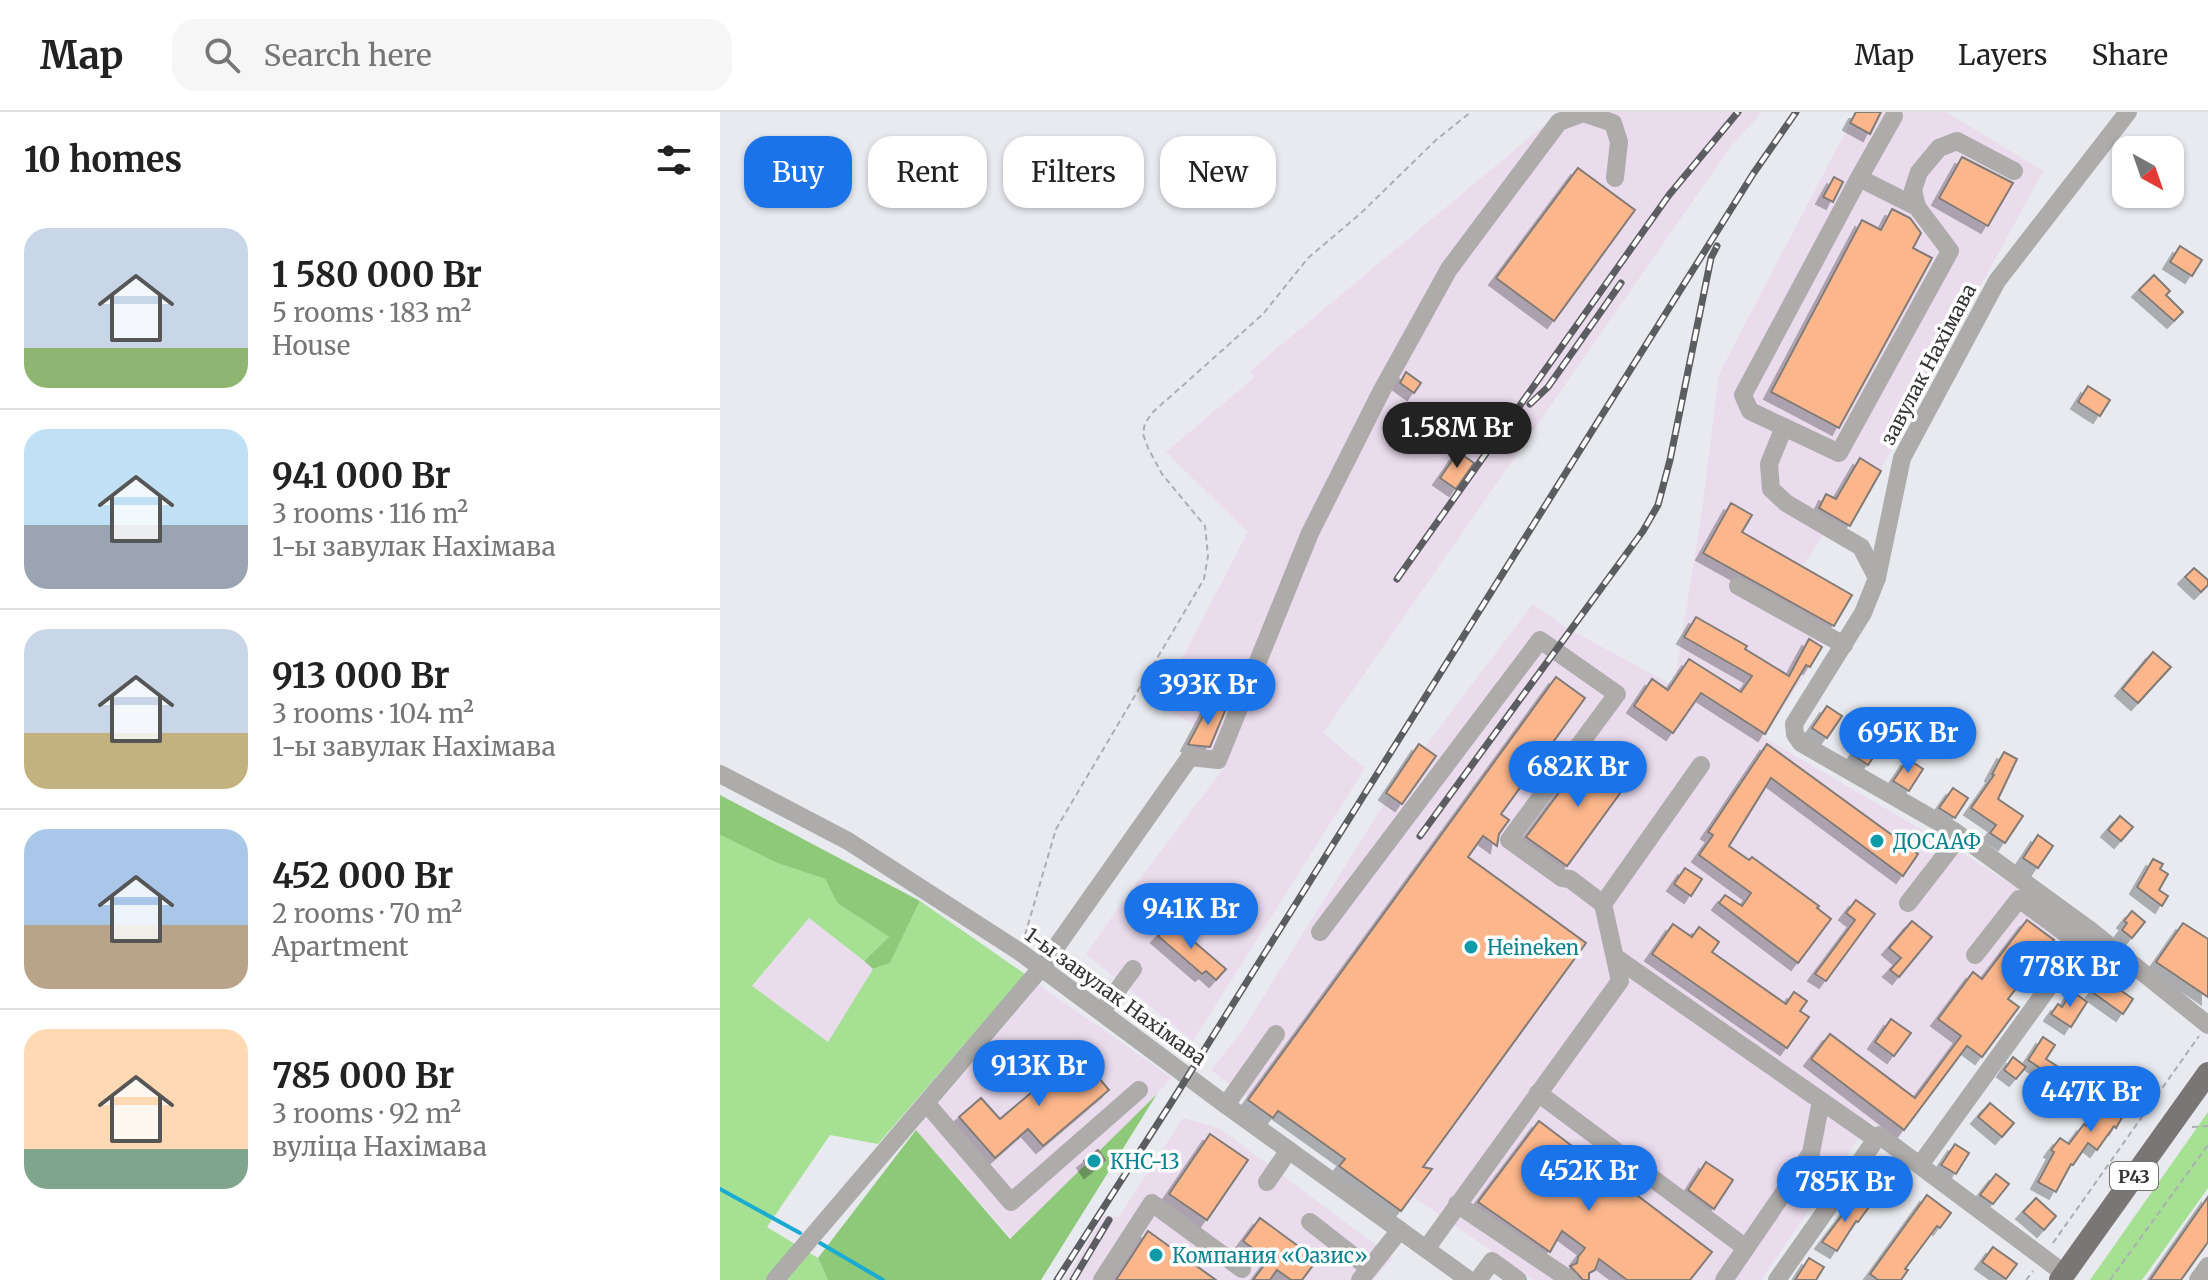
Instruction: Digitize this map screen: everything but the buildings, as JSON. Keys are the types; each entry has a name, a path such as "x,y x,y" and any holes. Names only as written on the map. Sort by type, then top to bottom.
{"main road":[{"name":"Р43","path":"2062,1277 2208,1073"}],"street":[{"name":"завулак Нахімава","path":"2128,112 1997,281 1902,458 1877,578 1863,613 1794,724 1795,734 1801,743 1960,836 2085,937 2208,1024"},
{"path":"775,1280 1042,967 1190,757 1218,760 1310,533 1382,390 1449,269 1559,122 1583,113 1613,123 1619,142 1615,178"},
{"path":"1894,116 1743,395 1750,411 1839,453 1950,251 1917,207 1913,190 1919,172 1939,148 1957,141 2014,171"},
{"path":"1859,178 1917,207"},
{"path":"1784,427 1769,464 1771,489 1786,503 1861,547 1877,578"},
{"path":"1738,586 1844,645"},
{"path":"1320,932 1540,640 1617,694 1509,840 1603,904 1620,981 1426,1249"},
{"path":"1603,904 1701,765"},
{"name":"1-ы завулак Нахімава","path":"720,774 848,841 1020,952 1462,1278"},
{"path":"1908,903 1960,836"},
{"path":"1920,1165 2085,937 2019,899 1975,955"},
{"path":"1615,957 1821,1101 1920,1165 2043,1257 2062,1277"},
{"path":"1102,1011 1133,969"},
{"path":"1226,1105 1276,1034"},
{"path":"927,1104 1011,1202 1139,1090"},
{"path":"1538,1093 1746,1248"},
{"path":"1724,1280 1811,1153 1821,1101"},
{"path":"1777,1280 1877,1137"},
{"path":"1267,1182 1289,1150"},
{"path":"1102,1280 1152,1203 1242,1269"},
{"path":"1457,1204 1570,1280"},
{"path":"1310,1222 1364,1274 1400,1230"},
{"path":"1478,1280 1492,1261 1518,1280"},
{"path":"2198,1280 2208,1266"}],"path":[{"path":"1020,952 1056,829 1204,579 1208,556 1205,526 1162,474 1143,434 1145,423 1153,412 1263,314 1308,258 1360,214 1436,140 1471,112"},
{"path":"2026,1280 2208,1024"},
{"path":"2191,1127 2208,1126"},
{"path":"2110,1280 2208,1145"}],"shaded area":[{"path":"1560,112 1762,112 1731,146 1323,733 1365,768 1193,1041 1086,954 1225,767 1188,744 1197,726 1158,705 1248,532 1166,452 1255,377 1250,371"},
{"path":"1856,112 1946,112 2043,171 1849,527 1833,519 1803,566 1852,595 1810,667 1763,737 1972,859 2068,920 2009,999 2020,1008 1982,1057 1967,1047 1897,1140 1870,1121 1761,1280 1534,1280 1412,1196 1339,1166 1344,1158 1278,1111 1273,1118 1211,1070 1240,1034 1389,796 1386,793 1418,742 1425,747 1533,604 1565,627 1674,686 1703,504 1719,374"},
{"path":"809,918 873,969 828,1042 752,987"},
{"path":"1039,985 1172,1078 1014,1241 916,1130"},
{"path":"1183,1118 1219,1128 1393,1258 1373,1280 1065,1280 1104,1216 1119,1217"}],"green space":[{"path":"720,795 920,901 890,963 873,969 864,961 889,937 837,903 825,879 777,863 720,835"},
{"path":"720,835 777,863 825,879 837,903 889,937 864,961 809,918 752,986 828,1042 873,969 890,963 920,901 1025,974 878,1144 830,1135 767,1227 818,1258 828,1280 720,1280"},
{"path":"1157,1094 1041,1280 828,1280 818,1258 916,1130 1010,1239"},
{"path":"2208,1112 2208,1188 2142,1280 2090,1280"}],"waterway":[{"path":"720,1189 800,1233"},
{"path":"820,1243 883,1280"}],"railway":[{"path":"1397,579 1669,195 1738,112"},
{"path":"1057,1280 1753,174 1796,112"},
{"path":"1420,836 1643,531 1658,505 1711,258 1717,246"},
{"path":"1530,404 1548,387 1621,283"},
{"path":"1073,1280 1109,1220"}],"place":[{"name":"ДОСААФ","path":"1877,841"},
{"name":"Heineken","path":"1471,947"},
{"name":"КНС-13","path":"1094,1161"},
{"name":"Компания «Оазис»","path":"1156,1255"}]}
